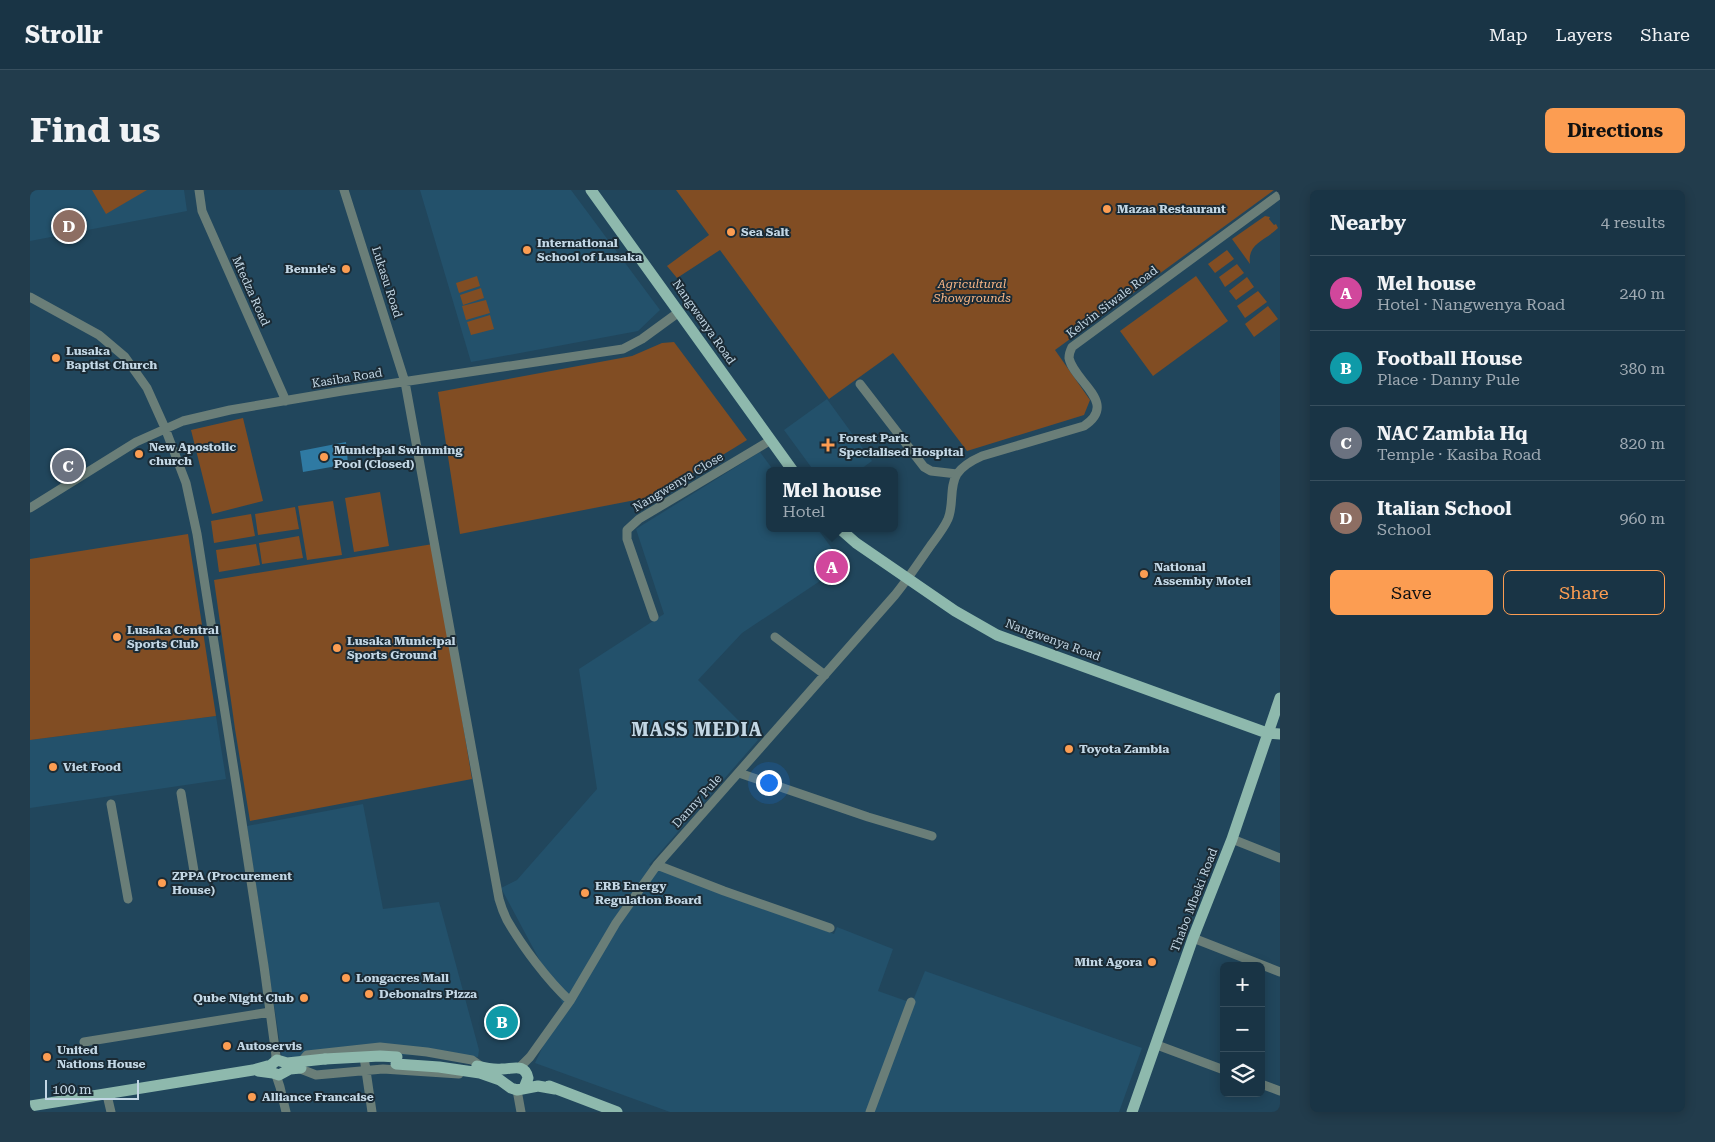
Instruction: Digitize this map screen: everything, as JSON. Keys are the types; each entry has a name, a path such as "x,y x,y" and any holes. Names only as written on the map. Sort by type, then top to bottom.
{"main road":[{"name":"Nangwenya Road","path":"591,190 789,467"},
{"name":"Nangwenya Road","path":"842,532 856,544 955,612 997,635 1267,732 1280,734"},
{"name":"Thabo Mbeki Road","path":"1132,1112 1193,938 1232,839 1280,698"},
{"path":"30,1106 278,1066 380,1056 480,1073 516,1087 538,1086 555,1089"},
{"path":"397,1060 438,1059 483,1068 522,1071 555,1089 618,1112"},
{"path":"516,1087 528,1081 522,1071"},
{"path":"516,1087 507,1073 522,1071"}],"street":[{"name":"Mtedza Road","path":"199,190 202,211 286,401"},
{"name":"Lukasu Road","path":"344,190 406,382 499,899 507,920 525,947 558,990 570,1000"},
{"name":"Kelvin Siwale Road","path":"957,474 968,463 982,456 1084,426 1090,422 1094,417 1097,404 1095,397 1071,365 1068,355 1072,347 1280,194"},
{"path":"30,297 99,335 125,357 147,388 186,482 197,534 248,860 280,1087 286,1112"},
{"name":"Kasiba Road","path":"30,508 136,442 183,421 206,415 342,391 622,348 642,340 679,312"},
{"path":"860,384 924,467 931,471 957,474 954,483 950,517 908,579"},
{"name":"Nangwenya Close","path":"654,617 626,539 628,530 639,519 771,440"},
{"name":"Danny Pule","path":"522,1071 570,1000 616,923 657,865 908,579"},
{"path":"774,637 825,675"},
{"path":"739,773 868,817 932,836"},
{"path":"181,792 195,876"},
{"path":"111,804 128,898"},
{"path":"1232,839 1280,858"},
{"path":"657,865 724,891 830,928"},
{"path":"1193,938 1280,972"},
{"path":"870,1112 911,1002"},
{"path":"84,1042 270,1012"},
{"path":"1157,1044 1220,1068"},
{"path":"469,1071 456,1075 383,1069 316,1075 300,1065 307,1055 380,1047 427,1052 472,1060 483,1068"},
{"path":"363,1049 372,1112"},
{"path":"1265,1085 1280,1090"},
{"path":"516,1087 521,1112"},
{"path":"107,1095 112,1112"}],"shaded area":[{"path":"30,190 184,190 187,211 30,241"},
{"name":"International School of Lusaka","path":"420,190 571,190 660,310 638,331 471,362"},
{"name":"Forest Park Specialised Hospital","path":"827,399 872,461 864,467 811,467 784,430"},
{"name":"Municipal Swimming Pool (Closed)","path":"346,442 348,464 303,472 300,451"},
{"path":"760,452 771,467 766,467 766,532 820,532 844,565 742,633 698,680 758,740 649,865 834,934 837,927 893,949 878,991 912,1003 925,971 1142,1048 1119,1112 670,1112 535,1063 563,1004 501,888 517,880 597,789 579,669 664,614 636,529"},
{"path":"216,716 226,779 30,808 30,740"},
{"path":"363,804 383,909 439,902 479,1050 478,1057 420,1055 282,1057 247,826"}],"green space":[{"path":"92,190 147,190 106,214"},
{"name":"Agricultural Showgrounds","path":"676,190 1274,190 1055,350 1090,400 1084,415 967,451 893,353 829,399 720,250 677,278 667,266 709,235"},
{"path":"1265,216 1270,217 1269,219 1278,228 1254,247 1251,251 1250,264 1232,239"},
{"path":"1227,250 1234,259 1215,273 1208,264"},
{"path":"1237,264 1244,273 1225,287 1219,277"},
{"path":"477,276 480,286 459,293 456,283"},
{"path":"1196,276 1228,321 1153,376 1120,331"},
{"path":"1247,277 1254,287 1236,300 1229,291"},
{"path":"481,288 484,298 463,305 460,295"},
{"path":"1258,291 1267,302 1245,318 1237,306"},
{"path":"486,300 490,313 466,320 462,306"},
{"path":"1268,306 1278,319 1254,337 1245,324"},
{"path":"490,315 494,329 471,335 467,322"},
{"path":"674,342 747,440 656,496 460,534 438,392 632,356 662,343"},
{"path":"243,418 263,501 212,514 191,430"},
{"path":"380,492 389,546 354,552 345,498"},
{"path":"333,501 342,555 307,560 298,506"},
{"path":"295,507 299,529 258,535 255,514"},
{"path":"251,514 255,536 214,543 211,521"},
{"name":"Lusaka Central Sports Club","path":"188,534 216,716 30,740 30,559"},
{"path":"299,536 303,558 262,564 259,543"},
{"path":"256,544 260,565 219,572 216,550"},
{"name":"Lusaka Municipal Sports Ground","path":"433,544 472,779 250,821 214,580"}],"place":[{"name":"Mazaa Restaurant","path":"1107,209"},
{"name":"Italian School","path":"69,226"},
{"name":"Sea Salt","path":"731,232"},
{"name":"International School of Lusaka","path":"527,250"},
{"name":"Bennie's","path":"346,269"},
{"name":"Lusaka Baptist Church","path":"56,358"},
{"name":"Forest Park Specialised Hospital","path":"828,445"},
{"name":"New Apostolic church","path":"139,454"},
{"name":"Municipal Swimming Pool (Closed)","path":"324,457"},
{"name":"NAC Zambia Hq","path":"68,466"},
{"name":"Mel house","path":"832,567"},
{"name":"National Assembly Motel","path":"1144,574"},
{"name":"Lusaka Central Sports Club","path":"117,637"},
{"name":"Lusaka Municipal Sports Ground","path":"337,648"},
{"name":"Toyota Zambia","path":"1069,749"},
{"name":"Viet Food","path":"53,767"},
{"name":"ZPPA (Procurement House)","path":"162,883"},
{"name":"ERB Energy Regulation Board","path":"585,893"},
{"name":"Mint Agora","path":"1152,962"},
{"name":"Longacres Mall","path":"346,978"},
{"name":"Debonairs Pizza","path":"369,994"},
{"name":"Qube Night Club","path":"304,998"},
{"name":"Football House","path":"502,1022"},
{"name":"Autoservis","path":"227,1046"},
{"name":"United Nations House","path":"47,1057"},
{"name":"Alliance Francaise","path":"252,1097"}],"district":[{"name":"MASS MEDIA","path":"697,730"}]}
